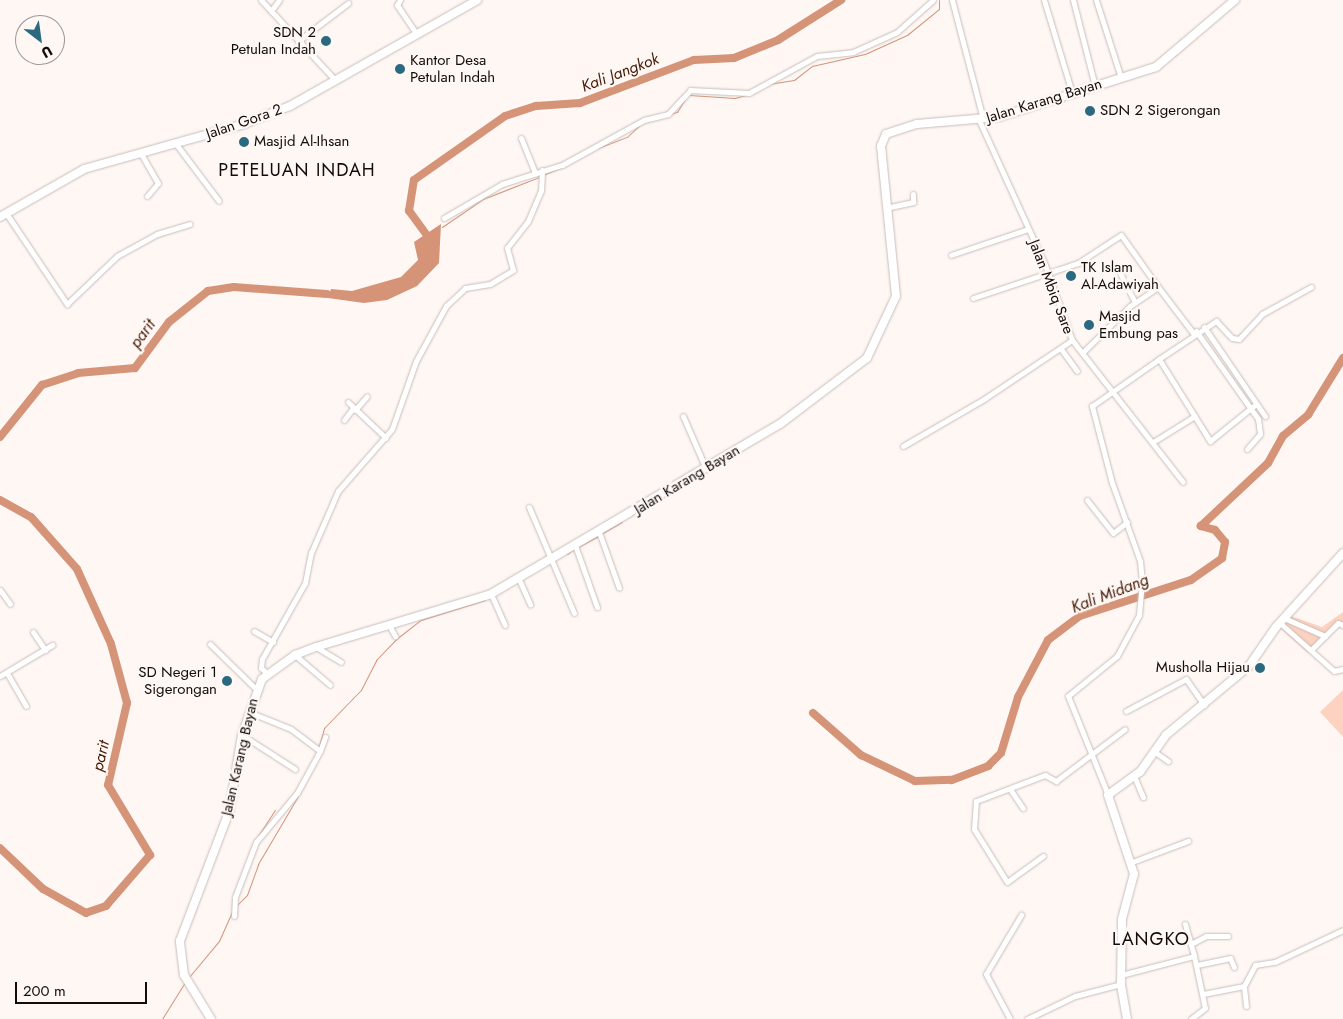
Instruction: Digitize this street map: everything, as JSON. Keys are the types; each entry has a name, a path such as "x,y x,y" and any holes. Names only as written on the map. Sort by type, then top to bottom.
{"street":[{"path":"261,0 336,80"},
{"path":"271,11 279,0"},
{"path":"400,0 397,5 416,33"},
{"path":"444,218 473,198 535,173 562,165 644,120 668,114 690,90 746,94 817,56 853,52 901,29 933,0"},
{"name":"Jalan Mbiq Sare","path":"952,0 981,120 1048,274 1072,340 1110,392 1184,482"},
{"path":"1044,0 1072,93"},
{"path":"1072,0 1095,86"},
{"path":"1096,0 1121,78"},
{"name":"Jalan Karang Bayan","path":"211,1019 186,979 180,941 229,812 242,734 256,689 268,674 295,655 316,647 491,594 789,419 873,352 896,296 890,206 881,146 885,135 917,124 981,120 1165,63 1235,0"},
{"name":"Jalan Gora 2","path":"3,215 75,173 140,152 176,144 250,122 336,80 474,1"},
{"path":"298,41 348,3"},
{"path":"521,138 535,173"},
{"path":"176,144 219,201"},
{"path":"140,152 158,183 147,196"},
{"path":"268,674 261,662 305,583 311,553 338,491 386,438 398,417 419,355 444,309 465,288 490,284 513,270 507,248 526,225 543,178 542,171"},
{"path":"890,206 913,202 913,194"},
{"path":"3,215 67,304 126,249 190,224"},
{"path":"951,255 1028,228"},
{"path":"973,298 1080,262 1121,235 1250,408 1260,431 1247,449"},
{"path":"1120,273 1135,302"},
{"path":"1082,353 1135,302 1158,287"},
{"path":"1127,1019 1121,984 1122,919 1133,891 1132,862 1094,753 1068,696 1117,656 1139,615 1141,599 1140,561 1092,413 1094,402 1159,359 1194,332 1216,321 1232,338 1239,339 1262,314 1312,287"},
{"path":"1204,327 1265,416"},
{"path":"903,446 1061,349 1072,340"},
{"path":"1061,349 1077,371"},
{"path":"1159,359 1211,441 1256,404"},
{"path":"344,420 366,396"},
{"path":"348,402 386,438"},
{"path":"683,416 706,469"},
{"path":"1153,442 1195,416"},
{"path":"1087,500 1113,533 1128,522"},
{"path":"529,507 574,613"},
{"path":"599,532 619,588"},
{"path":"575,546 597,607"},
{"path":"1108,794 1134,776 1166,736 1204,706 1249,666 1282,620 1343,552"},
{"path":"518,577 530,604"},
{"path":"0,590 10,604"},
{"path":"491,594 505,625"},
{"path":"1282,620 1325,636"},
{"path":"1282,620 1336,672 1343,669"},
{"path":"1311,650 1338,623 1343,625"},
{"path":"389,625 394,636"},
{"path":"254,631 273,642"},
{"path":"33,632 45,650"},
{"path":"210,644 256,689"},
{"path":"0,676 52,645"},
{"path":"316,647 341,662"},
{"path":"295,655 330,685"},
{"path":"7,673 26,706"},
{"path":"1126,711 1186,679 1204,706"},
{"path":"249,712 294,731 319,750"},
{"path":"1043,856 1007,882 977,835 976,801 1045,775 1056,781 1125,729"},
{"path":"242,734 295,769"},
{"path":"234,916 236,897 256,842 297,793 325,737"},
{"path":"1155,752 1168,761"},
{"path":"1134,776 1142,797"},
{"path":"1010,789 1023,808"},
{"path":"1132,862 1188,841"},
{"path":"1010,1019 986,974 1021,915"},
{"path":"1185,924 1203,994 1205,1011 1191,1019"},
{"path":"1246,1006 1244,986 1258,963 1275,962 1343,930"},
{"path":"1191,944 1206,936 1228,936"},
{"path":"1121,975 1194,956"},
{"path":"1196,966 1230,958 1234,967"},
{"path":"1027,1019 1075,996 1121,984"},
{"path":"1203,994 1244,986"}],"shaded area":[{"path":"441,224 439,263 417,286 387,300 364,303 328,298 331,289 352,291 401,277 418,260 414,242"},
{"path":"1343,612 1343,624 1308,653 1279,627 1291,616 1322,627"},
{"path":"1343,690 1343,737 1320,712"}],"waterway":[{"name":"Kali Jangkok","path":"426,234 409,211 414,180 505,116 536,106 580,103 694,60 734,58 778,40 841,0"},
{"path":"769,84 794,80 812,66 865,54 907,35 939,9 939,0"},
{"path":"689,95 735,98 756,92"},
{"path":"646,122 677,112 685,99"},
{"path":"598,148 627,137 640,125"},
{"path":"543,175 562,167"},
{"path":"442,227 483,199 539,177"},
{"name":"parit","path":"0,437 42,385 78,373 135,368 169,322 208,291 234,287 327,294"},
{"name":"Kali Midang","path":"813,713 861,755 915,781 952,780 988,766 1001,753 1018,697 1048,640 1080,616 1191,580 1222,558 1225,542 1215,530 1201,526 1268,463 1283,436 1308,415 1343,358"},
{"name":"parit","path":"0,500 31,517 77,569 111,644 127,703 108,785 150,855 106,906 86,913 43,889 0,848"},
{"path":"601,534 622,522"},
{"path":"578,547 599,536"},
{"path":"567,554 574,549"},
{"path":"319,746 324,728 361,690 376,660 395,640 421,620 485,600"},
{"path":"237,905 247,895 258,864 298,796"},
{"path":"258,836 275,810"},
{"path":"189,977 219,941 232,912"},
{"path":"162,1019 185,982"}],"place":[{"name":"SDN 2 Petulan Indah","path":"326,41"},
{"name":"Kantor Desa Petulan Indah","path":"400,69"},
{"name":"SDN 2 Sigerongan","path":"1090,111"},
{"name":"Masjid Al-Ihsan","path":"244,142"},
{"name":"TK Islam Al-Adawiyah","path":"1071,276"},
{"name":"Masjid Embung pas","path":"1089,325"},
{"name":"Musholla Hijau","path":"1260,668"},
{"name":"SD Negeri 1 Sigerongan","path":"227,681"}],"district":[{"name":"PETELUAN INDAH","path":"297,170"},
{"name":"LANGKO","path":"1151,939"}]}
